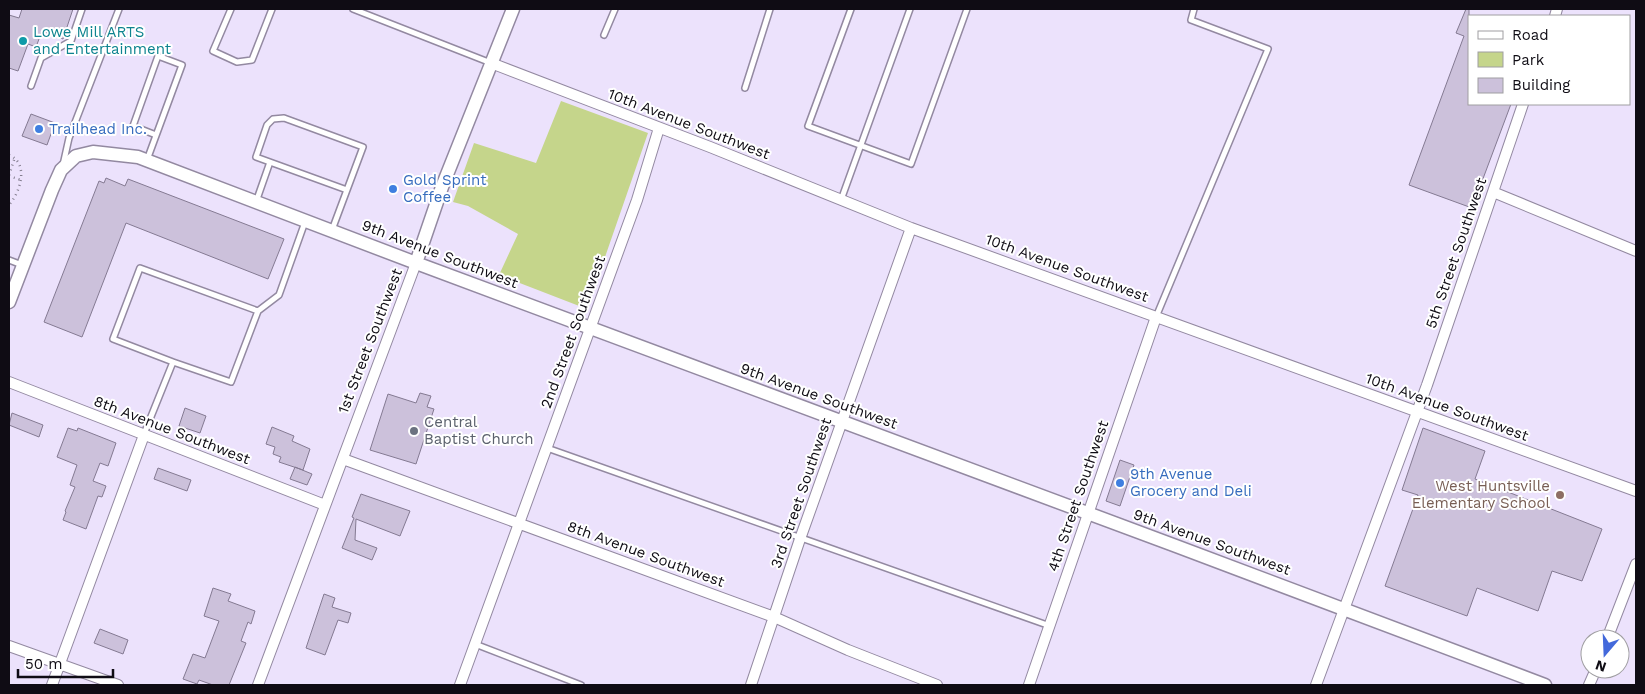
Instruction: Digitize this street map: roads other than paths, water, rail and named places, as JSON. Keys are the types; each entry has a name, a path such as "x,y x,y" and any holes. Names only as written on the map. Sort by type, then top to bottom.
{"street":[{"name":"1st Street Southwest","path":"258,685 416,263 442,188 513,9"},
{"name":"10th Avenue Southwest","path":"491,63 911,228 1636,491"},
{"name":"5th Street Southwest","path":"1343,608 1417,412 1523,105"},
{"name":"2nd Street Southwest","path":"460,685 637,200 659,128"},
{"name":"9th Avenue Southwest","path":"61,170 79,156 93,152 138,156 416,263 1545,685"},
{"path":"9,302 61,170"},
{"path":"1493,192 1636,251"},
{"name":"3rd Street Southwest","path":"751,685 800,538 911,228"},
{"name":"4th Street Southwest","path":"1029,685 1156,317"},
{"name":"8th Avenue Southwest","path":"9,382 325,506"},
{"path":"52,685 144,435"},
{"name":"8th Avenue Southwest","path":"342,459 774,617 848,650 936,685"},
{"path":"1611,629 1636,564"},
{"path":"1316,685 1343,608"},
{"path":"9,646 118,685"}],"lane":[{"path":"31,86 41,58 71,41 82,9"},
{"path":"61,170 69,138 119,9"},
{"path":"231,9 214,51 236,62 252,60 272,9"},
{"path":"353,9 491,63"},
{"path":"604,35 616,9"},
{"path":"746,88 770,9"},
{"path":"850,9 808,126 911,164 967,9"},
{"path":"841,200 910,9"},
{"path":"1156,317 1268,49 1191,20 1194,9"},
{"path":"147,160 182,65 158,56 132,126 156,135"},
{"path":"332,231 363,147 284,118 273,119 267,125 256,157 347,190"},
{"path":"256,202 270,162"},
{"path":"258,311 140,268 114,339 231,382 258,311 279,295 306,221"},
{"path":"9,260 22,265"},
{"path":"144,435 174,362"},
{"path":"547,448 1050,626"},
{"path":"475,644 581,685"}],"place":[{"name":"Lowe Mill ARTS and Entertainment","path":"23,41"},
{"name":"Trailhead Inc.","path":"39,129"},
{"name":"Gold Sprint Coffee","path":"393,189"},
{"name":"Central Baptist Church","path":"414,431"},
{"name":"9th Avenue Grocery and Deli","path":"1120,483"},
{"name":"West Huntsville Elementary School","path":"1560,495"}]}
